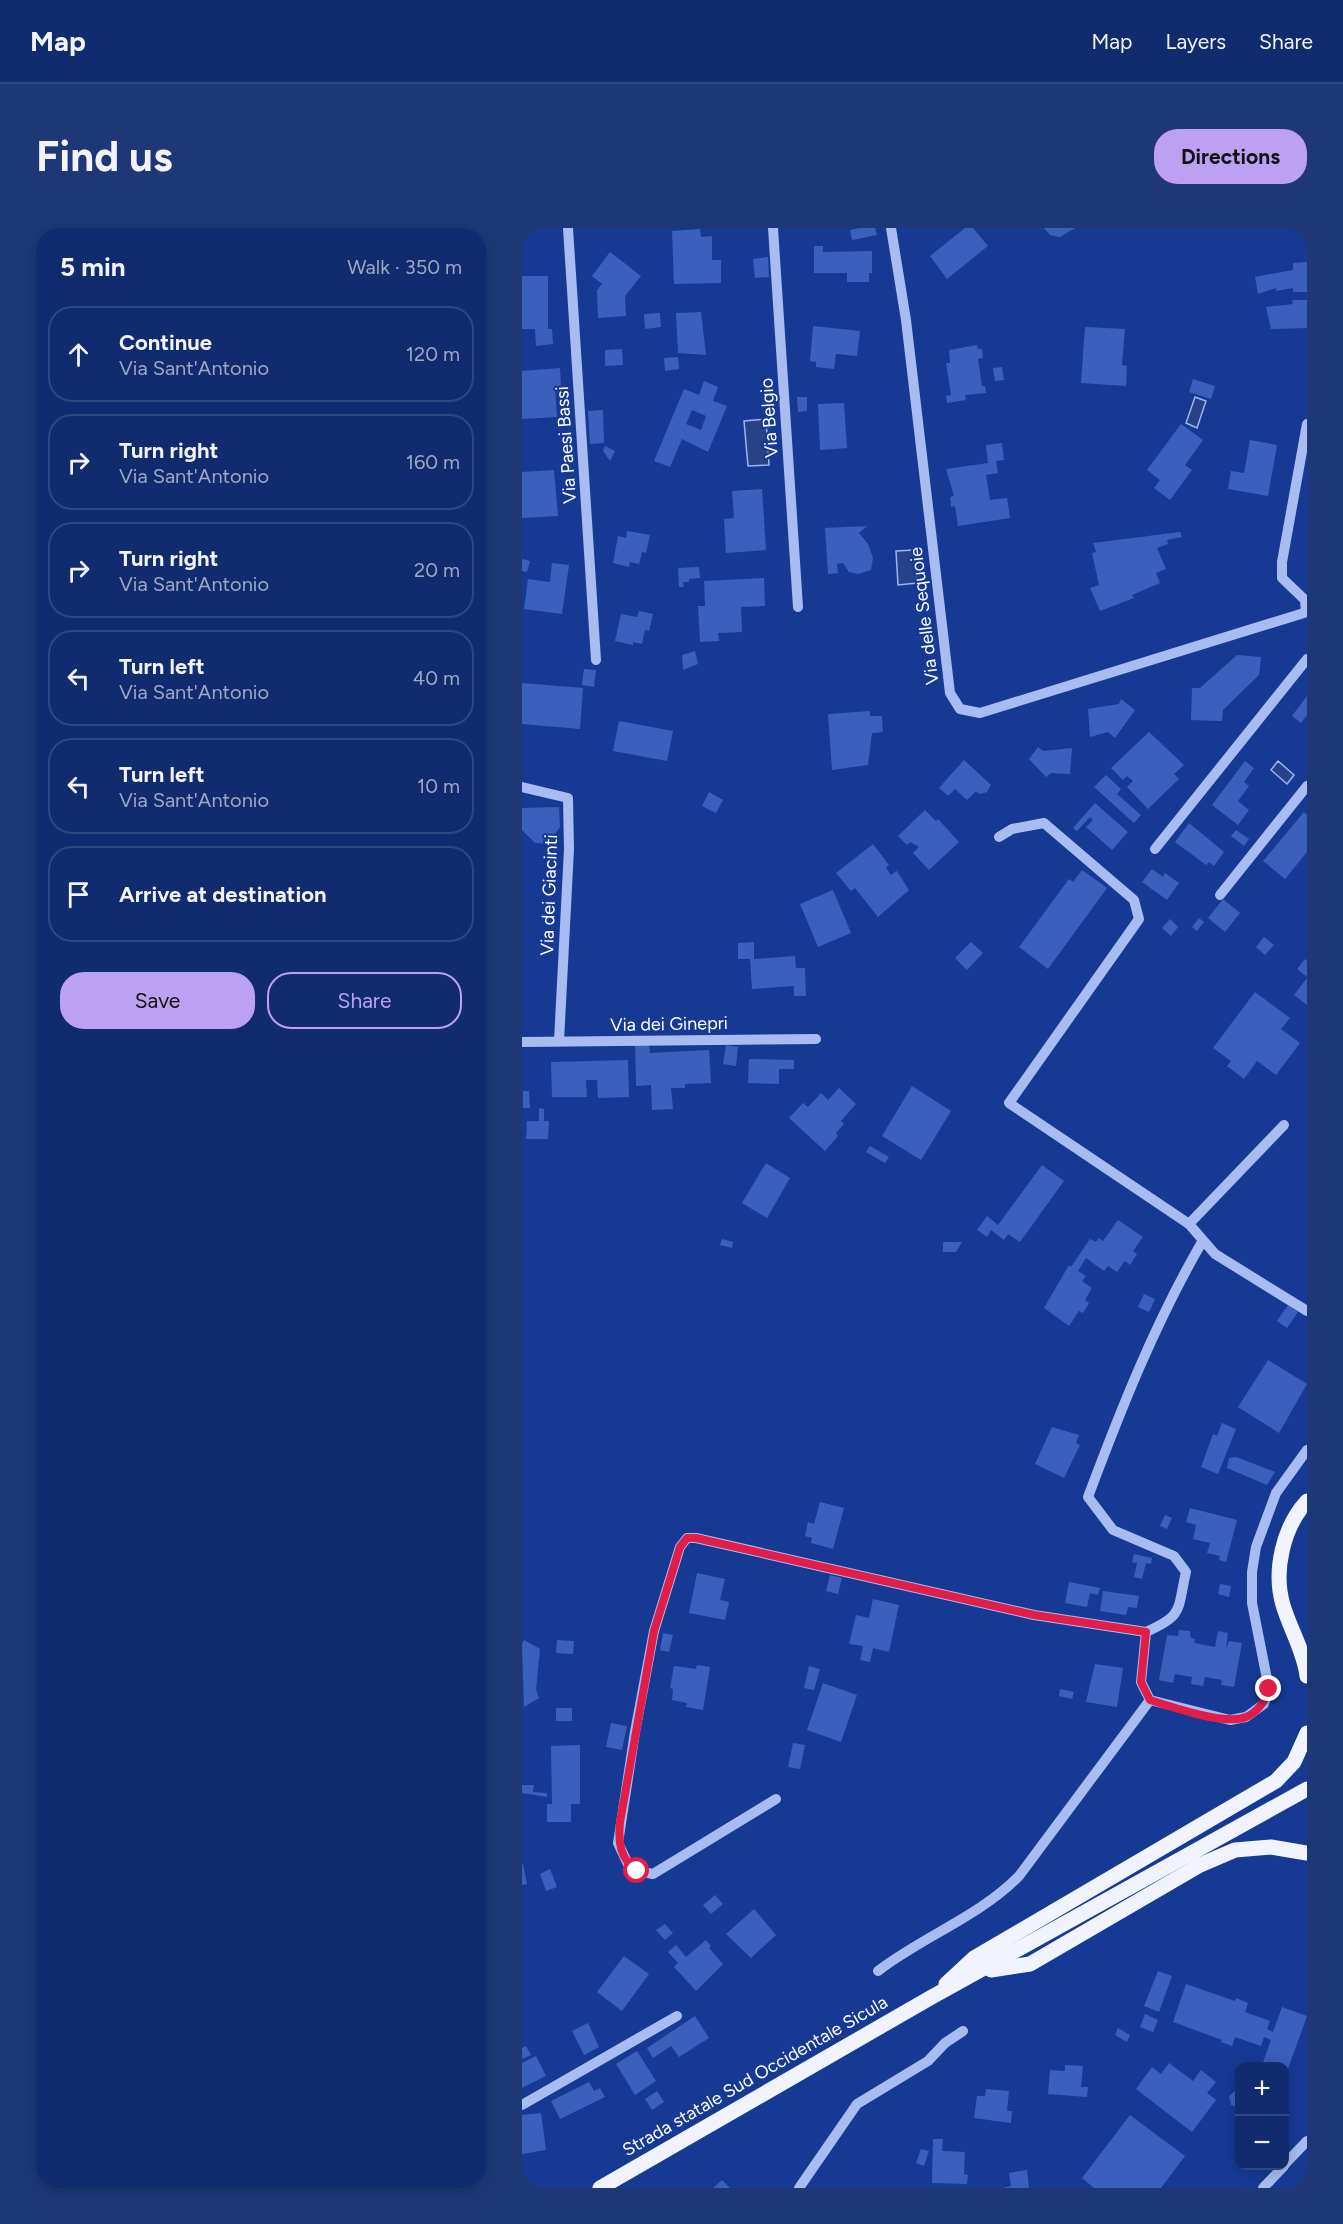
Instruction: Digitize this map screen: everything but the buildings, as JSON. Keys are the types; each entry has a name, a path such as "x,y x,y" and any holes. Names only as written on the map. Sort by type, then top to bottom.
{"main road":[{"path":"1307,1501 1295,1514 1291,1524 1284,1543 1280,1573 1283,1605 1302,1643 1307,1676"},
{"path":"930,1998 974,1958 1276,1781 1294,1762 1307,1733"},
{"path":"930,1998 1307,1789"},
{"path":"979,1972 1030,1964 1200,1865 1235,1850 1271,1847 1307,1853"},
{"name":"Strada statale Sud Occidentale Sicula","path":"600,2188 930,1998"}],"street":[{"name":"Via Paesi Bassi","path":"568,228 597,660"},
{"name":"Via Belgio","path":"773,228 798,607"},
{"name":"Via delle Sequoie","path":"891,228 906,320 950,693 960,709 980,713 1306,612"},
{"path":"1306,612 1305,600 1282,578 1282,562 1307,424"},
{"path":"1155,849 1307,659"},
{"path":"1220,895 1307,786"},
{"name":"Via dei Giacinti","path":"522,787 568,798 570,849 559,1041"},
{"path":"999,837 1012,829 1044,823 1134,900 1139,919 1009,1103 1189,1224 1202,1242 1215,1254 1307,1311"},
{"name":"Via dei Ginepri","path":"522,1042 816,1039"},
{"path":"1189,1224 1284,1125"},
{"path":"776,1799 653,1874 637,1871 628,1864 618,1843 634,1732 654,1631 680,1547 687,1538 696,1538 1034,1615 1146,1632 1171,1620 1177,1611 1186,1572 1174,1556 1113,1530 1088,1497 1138,1368 1172,1295 1202,1242"},
{"path":"1146,1632 1141,1682 1150,1700 1230,1720 1246,1717 1264,1704 1269,1689 1252,1603 1254,1564 1264,1521 1276,1493 1307,1450"},
{"path":"878,1971 901,1953 1004,1891 1055,1828 1150,1700"},
{"path":"522,2105 677,2016"},
{"path":"799,2188 857,2104 928,2061 945,2043 963,2031"},
{"path":"1289,2160 1305,2146"},
{"path":"1263,2188 1279,2170"}],"water":[{"path":"1195,397 1206,401 1197,428 1186,423"},
{"path":"766,419 769,465 748,466 744,421"},
{"path":"914,550 917,583 898,585 896,551"},
{"path":"1278,761 1294,775 1287,784 1271,770"}],"route":[{"path":"637,1871 628,1864 618,1843 620,1822 634,1732 654,1631 680,1547 687,1538 696,1538 1034,1615 1146,1632 1141,1682 1150,1700 1170,1707 1230,1720 1246,1717 1264,1704 1269,1689"}]}
